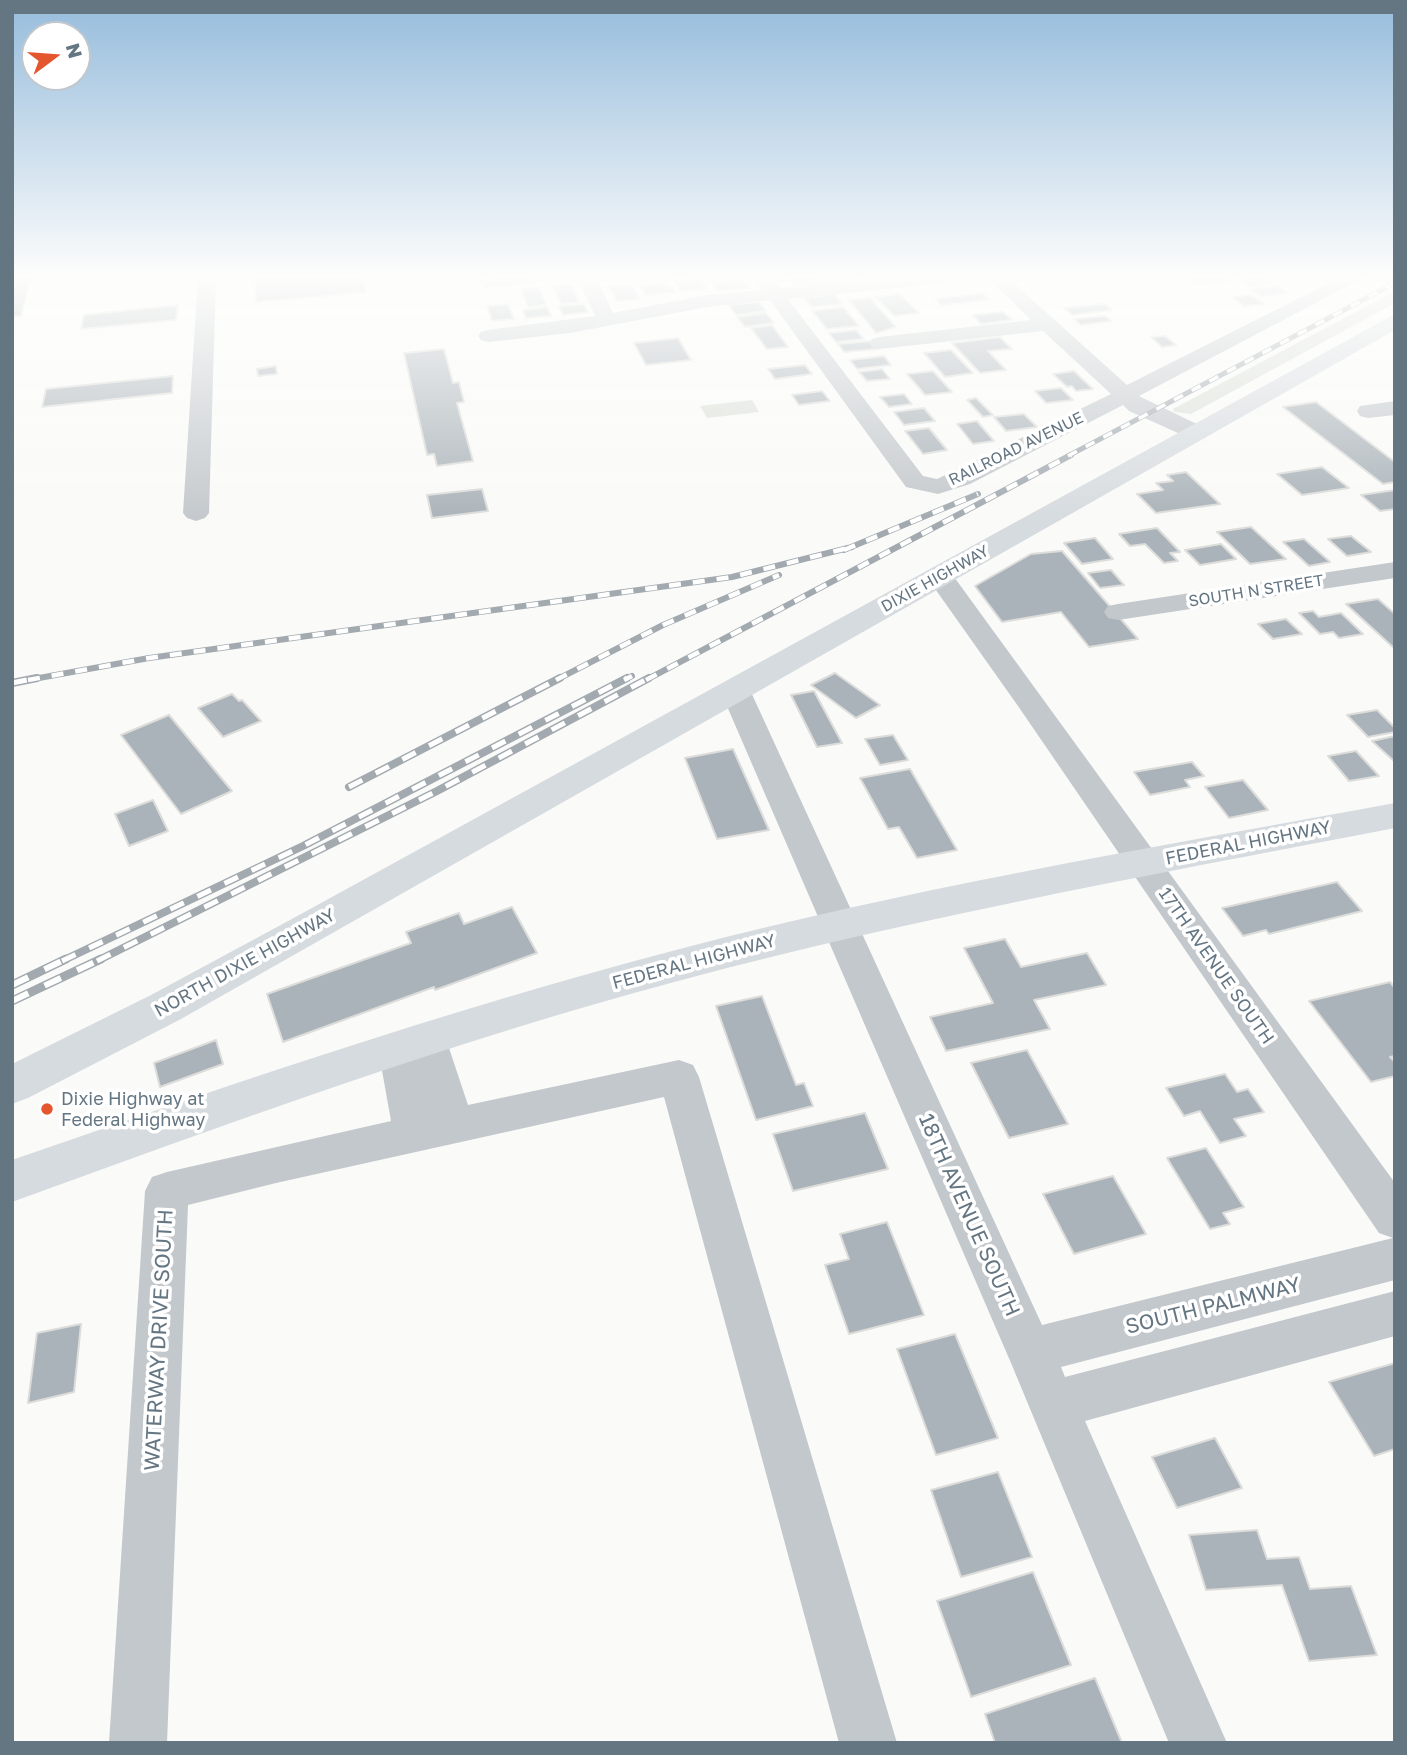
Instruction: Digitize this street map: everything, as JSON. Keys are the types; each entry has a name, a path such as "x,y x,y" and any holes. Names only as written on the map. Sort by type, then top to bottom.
{"main road":[{"name":"DIXIE HIGHWAY","path":"475,836 1328,359"},
{"name":"FEDERAL HIGHWAY","path":"12,1181 413,1043 636,976 840,925 1395,815"},
{"name":"NORTH DIXIE HIGHWAY","path":"12,1085 166,1007 475,836"}],"street":[{"path":"196,513 203,359"},
{"name":"RAILROAD AVENUE","path":"823,359 915,482 938,487 961,479 1196,359"},
{"path":"1085,359 1148,414 1197,433"},
{"path":"1368,411 1395,408"},
{"name":"SOUTH N STREET","path":"1118,612 1395,570"},
{"name":"17TH AVENUE SOUTH","path":"939,576 1395,1219"},
{"name":"18TH AVENUE SOUTH","path":"735,690 1030,1352 1198,1743"},
{"path":"413,1043 433,1130 679,1077 868,1743"},
{"name":"WATERWAY DRIVE SOUTH","path":"138,1743 167,1191 433,1130"},
{"name":"SOUTH PALMWAY","path":"1030,1352 1395,1259"},
{"path":"1053,1405 1395,1313"}],"shaded area":[{"path":"1267,359 1292,359 1191,414 1174,412 1173,409"},
{"path":"752,400 759,412 707,418 700,406"}],"building":[{"path":"405,359 447,359 453,383 459,382 464,402 457,403 473,461 437,466 434,454 427,455"},
{"path":"643,359 691,360 646,365"},
{"path":"886,359 891,365 857,369 850,360"},
{"path":"929,359 960,359 973,373 945,377"},
{"path":"967,359 995,359 1006,370 980,373"},
{"path":"805,365 812,374 775,379 768,369"},
{"path":"276,366 277,374 258,376 257,369"},
{"path":"882,369 890,379 867,381 859,372"},
{"path":"933,371 952,392 925,395 907,374"},
{"path":"1074,371 1093,389 1076,391 1072,386 1067,387 1053,374"},
{"path":"173,376 172,393 42,407 46,389"},
{"path":"1061,388 1073,400 1046,403 1035,391"},
{"path":"822,391 830,401 799,405 792,395"},
{"path":"904,394 912,404 889,407 880,397"},
{"path":"976,398 993,415 983,417 967,400"},
{"path":"1316,402 1395,462 1395,482 1383,484 1283,407"},
{"path":"924,408 935,421 904,425 894,412"},
{"path":"1024,414 1037,427 1006,431 994,417"},
{"path":"977,421 994,441 973,444 957,424"},
{"path":"929,428 947,450 923,454 905,431"},
{"path":"1322,467 1349,488 1302,495 1277,474"},
{"path":"1186,472 1220,504 1156,513 1137,494 1163,490 1156,483 1173,481 1167,475"},
{"path":"482,489 488,511 432,518 427,495"},
{"path":"1395,490 1395,509 1380,511 1361,495"},
{"path":"1251,527 1286,559 1250,564 1217,532"},
{"path":"1157,528 1180,552 1170,553 1178,561 1164,563 1145,544 1130,546 1119,534"},
{"path":"1351,536 1371,552 1347,556 1328,539"},
{"path":"1095,538 1113,559 1082,564 1064,543"},
{"path":"1304,539 1330,562 1309,566 1283,542"},
{"path":"1221,544 1236,559 1200,565 1185,550"},
{"path":"1062,551 1138,639 1089,647 1061,612 1002,622 975,586 1031,554"},
{"path":"1111,570 1124,585 1100,588 1088,573"},
{"path":"1378,599 1395,614 1395,649 1346,604"},
{"path":"1313,611 1319,617 1341,613 1363,634 1339,638 1333,632 1320,634 1299,613"},
{"path":"1286,619 1302,634 1273,639 1258,624"},
{"path":"835,673 880,705 856,718 811,685"},
{"path":"814,691 842,743 817,747 791,695"},
{"path":"232,694 239,701 242,700 261,721 223,737 198,708"},
{"path":"1377,710 1395,728 1395,732 1368,737 1347,715"},
{"path":"169,715 232,791 181,814 121,735"},
{"path":"893,735 908,760 880,765 865,739"},
{"path":"1395,736 1395,762 1372,741"},
{"path":"733,749 769,830 717,839 685,758"},
{"path":"1356,751 1379,776 1349,781 1328,756"},
{"path":"1192,762 1204,776 1185,780 1190,787 1150,795 1134,772"},
{"path":"910,769 957,850 917,858 899,827 888,829 860,778"},
{"path":"1243,780 1268,810 1229,818 1205,787"},
{"path":"153,800 168,831 129,846 115,814"},
{"path":"1337,882 1362,911 1269,934 1266,930 1243,936 1222,908"},
{"path":"512,907 537,953 283,1042 267,994 411,943 406,932 459,913 464,924"},
{"path":"1005,939 1021,967 1087,953 1106,985 1034,1000 1050,1029 946,1051 930,1017 993,1003 964,948"},
{"path":"1390,982 1395,988 1395,1056 1390,1057 1395,1062 1395,1076 1371,1082 1309,1001"},
{"path":"762,996 796,1085 804,1083 813,1106 756,1120 716,1006"},
{"path":"216,1040 223,1064 160,1087 154,1063"},
{"path":"1027,1050 1068,1124 1009,1138 971,1063"},
{"path":"1225,1074 1237,1092 1248,1089 1264,1112 1234,1119 1246,1136 1220,1143 1200,1111 1184,1116 1166,1088"},
{"path":"865,1113 888,1169 793,1191 773,1134"},
{"path":"1206,1148 1244,1207 1223,1213 1230,1224 1210,1229 1167,1158"},
{"path":"1113,1176 1146,1234 1074,1254 1043,1194"},
{"path":"887,1222 924,1315 849,1334 825,1265 849,1259 840,1234"},
{"path":"81,1324 74,1392 28,1403 37,1333"},
{"path":"955,1334 998,1438 936,1455 897,1349"},
{"path":"1395,1363 1395,1449 1374,1456 1329,1382"},
{"path":"1215,1438 1242,1488 1177,1508 1152,1457"},
{"path":"998,1472 1032,1557 961,1577 931,1490"},
{"path":"1257,1530 1267,1559 1299,1557 1310,1589 1351,1586 1377,1655 1309,1661 1282,1585 1206,1590 1189,1535"},
{"path":"1033,1572 1071,1665 971,1697 937,1601"},
{"path":"1095,1678 1122,1743 995,1743 985,1714"}],"railway":[{"path":"1068,456 1252,359"},
{"path":"646,680 1071,455"},
{"path":"850,548 978,494"},
{"path":"28,680 149,658 732,577 850,548"},
{"path":"844,550 850,548"},
{"path":"556,680 663,625 779,575"},
{"path":"624,680 632,676"},
{"path":"12,683 37,678"},
{"path":"349,787 560,678"},
{"path":"62,961 303,846 627,678"},
{"path":"101,959 437,791 649,678"},
{"path":"12,985 66,959"},
{"path":"12,1001 101,959"},
{"path":"97,961 101,959"}],"place":[{"name":"Dixie Highway at Federal Highway","path":"47,1109"}]}
